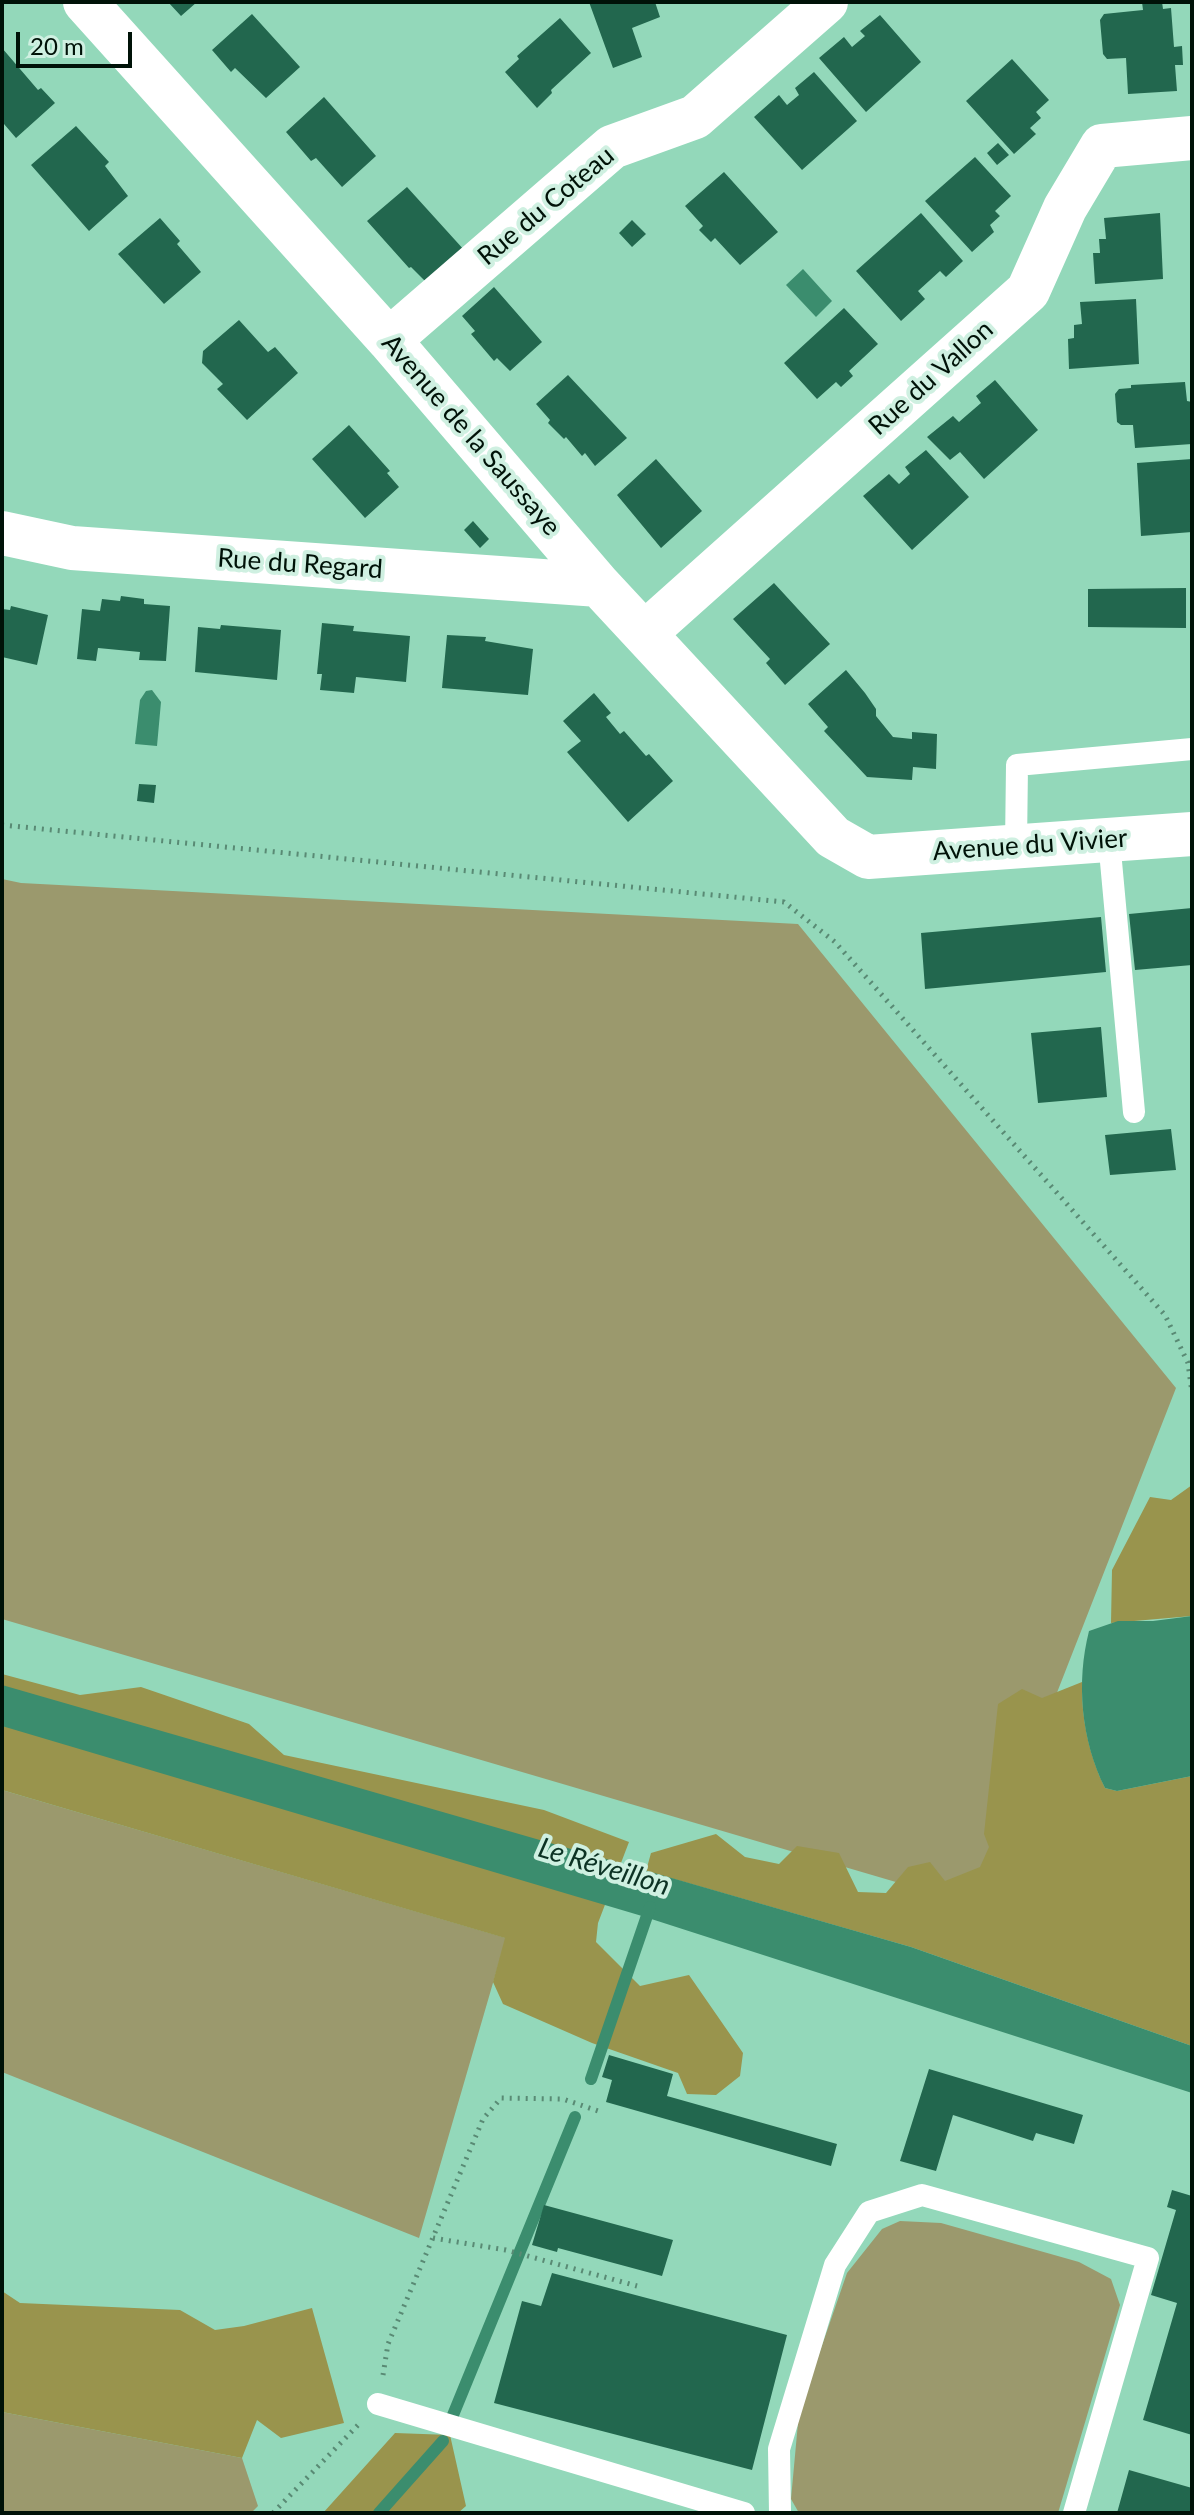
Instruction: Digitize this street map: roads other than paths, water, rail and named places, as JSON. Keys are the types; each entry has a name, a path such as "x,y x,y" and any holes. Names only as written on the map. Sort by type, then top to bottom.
{"street":[{"name":"Avenue de la Saussaye","path":"85,2 389,340 599,585 833,837 868,857"},
{"name":"Rue du Coteau","path":"389,340 612,147 695,117 826,2"},
{"name":"Rue du Vallon","path":"645,633 1028,291 1065,208 1102,146 1192,138"},
{"name":"Rue du Regard","path":"2,533 72,548 599,585"},
{"name":"Avenue du Vivier","path":"868,857 1192,834"}],"lane":[{"path":"1016,846 1017,765 1192,749"},
{"path":"1109,840 1134,1112"},
{"path":"780,2513 779,2449 835,2265 869,2212 922,2195 1148,2258 1074,2513"},
{"path":"378,2404 744,2513"}],"water":[{"path":"803,269 832,301 816,317 786,285"},
{"path":"152,690 161,702 157,746 135,744 140,700 146,691"},
{"path":"1192,1616 1192,1776 1117,1791 1105,1788 1091,1750 1083,1711 1083,1670 1089,1631 1118,1621"},
{"name":"Le Réveillon","path":"2,1685 911,1947 1192,2046 1192,2093 642,1916 2,1726"}],"waterway":[{"name":"Le Réveillon","path":"591,2079 650,1907"},
{"path":"453,2415 575,2117"},
{"path":"379,2513 443,2441"}]}
